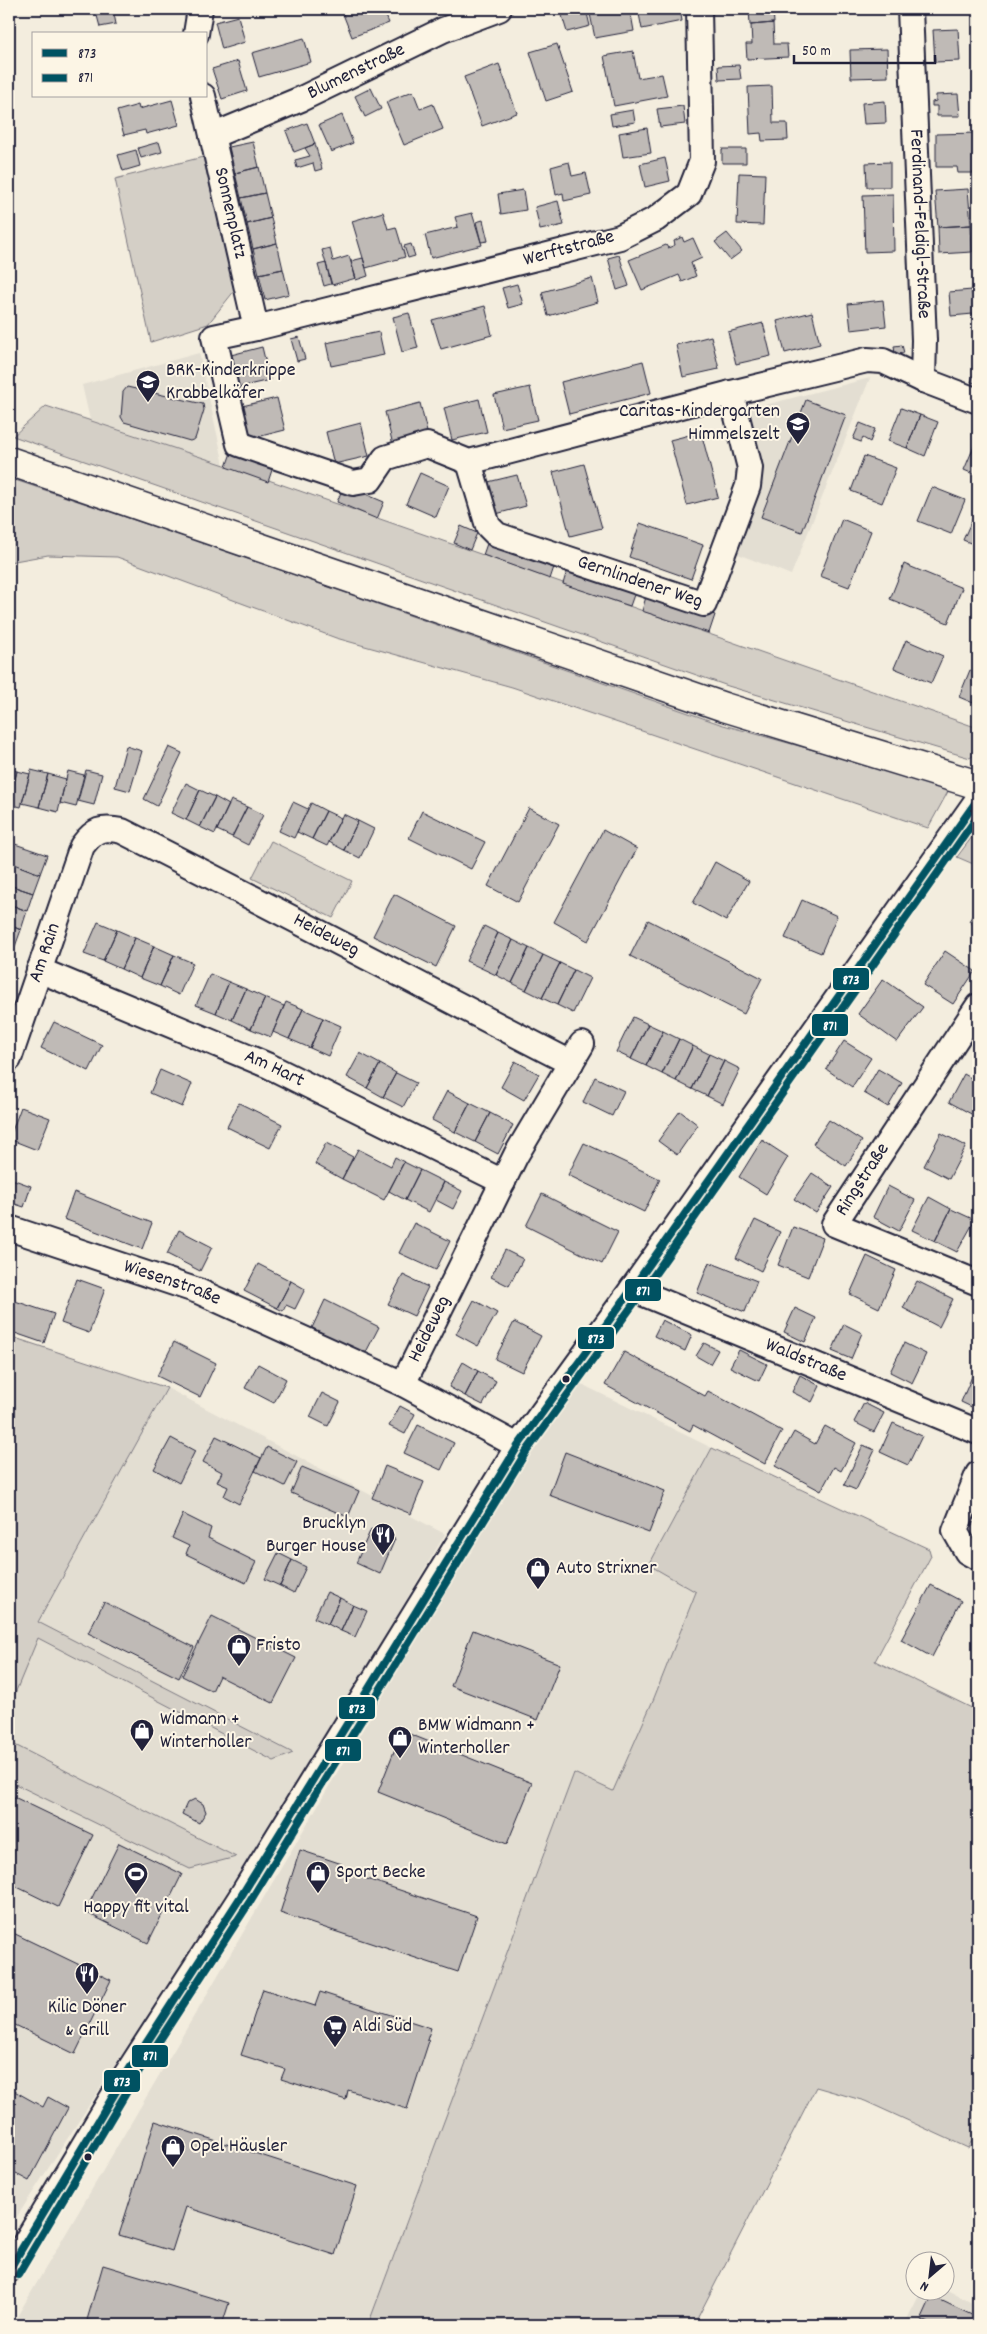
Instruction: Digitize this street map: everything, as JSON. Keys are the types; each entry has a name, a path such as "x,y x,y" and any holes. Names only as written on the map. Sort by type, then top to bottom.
{"highway":[{"path":"9,461 724,707 978,785"}],"street":[{"path":"196,32 200,9"},
{"name":"Blumenstraße","path":"212,136 301,99 443,30 499,9"},
{"name":"Werftstraße","path":"469,462 427,445 385,458 370,480 354,483 239,444 214,337 620,237 656,219 689,194 702,161 699,9"},
{"name":"Ferdinand-Feldigl-Straße","path":"910,9 924,340 923,380"},
{"name":"Sonnenplatz","path":"203,98 256,328"},
{"path":"469,462 731,393 867,360 882,360 923,380 978,401"},
{"name":"Gernlindener Weg","path":"469,462 488,526 497,535 704,604 748,486 750,468 731,393"},
{"path":"9,2270 118,2088 240,1898 518,1446 632,1289 978,799"},
{"name":"Heideweg","path":"82,846 92,833 107,828 122,831 260,900 334,941 577,1053 516,1155 403,1384"},
{"name":"Am Rain","path":"9,1059 82,846"},
{"name":"Am Hart","path":"39,970 269,1066 503,1182"},
{"name":"Ringstraße","path":"978,1006 834,1224 978,1283"},
{"name":"Wiesenstraße","path":"9,1228 198,1291 403,1384 518,1446"},
{"name":"Waldstraße","path":"632,1289 978,1432"},
{"path":"978,1474 954,1531 967,1552 978,1558"}],"shaded area":[{"path":"203,157 235,290 208,324 151,342 115,179"},
{"name":"BRK-Kinderkrippe Krabbelkäfer","path":"199,353 224,465 90,420 82,385"},
{"name":"Caritas-Kindergarten Himmelszelt","path":"870,378 791,575 733,552 745,410"},
{"path":"46,406 237,469 978,728 978,752 970,758 728,686 13,436"},
{"path":"9,478 203,543 720,724 950,788 928,828 512,687 336,638 117,557 48,555 9,562"},
{"path":"978,829 978,866 957,857"},
{"path":"271,841 352,881 333,918 252,878"},
{"path":"9,1336 167,1388 38,1622 293,1753 274,1761 38,1638 9,1708"},
{"path":"579,1383 712,1448 649,1565 696,1592 654,1698 613,1792 574,1773 368,2325 32,2325 15,2320 526,1452"},
{"path":"167,1388 445,1534 311,1762 9,2229 9,1694 38,1622"},
{"path":"712,1448 929,1549 931,1556 875,1661 978,1711 978,2129 968,2148 865,2101 816,2087 694,2325 368,2325 574,1773 613,1791 654,1698 696,1592 649,1565"},
{"path":"9,1742 236,1857 190,1869 9,1781"},
{"path":"954,2294 978,2306 978,2325 904,2325 916,2302 954,2302"}],"building":[{"path":"113,9 116,24 100,27 96,12"},
{"path":"356,9 383,9 389,23 352,37 343,14"},
{"path":"560,9 586,9 590,26 567,32"},
{"path":"589,9 630,9 634,31 595,38"},
{"path":"638,9 680,9 682,21 642,29"},
{"path":"749,9 773,9 774,23 750,25"},
{"path":"858,9 883,9 883,11 859,12"},
{"path":"238,16 245,42 222,49 215,22"},
{"path":"773,23 774,44 787,44 788,57 747,59 746,44 752,44 751,25"},
{"path":"958,29 960,61 935,62 933,30"},
{"path":"304,38 311,62 259,77 252,53"},
{"path":"557,44 573,92 546,101 530,52"},
{"path":"887,49 888,77 851,78 850,50"},
{"path":"633,51 638,78 662,74 667,96 614,106 604,56"},
{"path":"238,61 247,91 222,99 212,69"},
{"path":"499,64 517,113 482,126 464,77"},
{"path":"739,65 741,79 719,80 718,66"},
{"path":"772,86 773,123 787,123 788,140 762,141 761,133 750,134 748,87"},
{"path":"371,88 381,109 365,117 355,96"},
{"path":"413,91 420,109 433,104 443,129 404,145 386,102"},
{"path":"958,94 960,116 937,116 937,106 932,106 932,102 936,101 936,95"},
{"path":"172,100 179,125 146,134 145,130 124,135 117,111 138,105 139,109"},
{"path":"885,101 886,123 864,124 862,103"},
{"path":"683,106 685,124 660,127 657,109"},
{"path":"633,110 635,122 612,126 610,114"},
{"path":"342,115 353,143 331,152 319,125"},
{"path":"307,123 315,144 294,152 286,131"},
{"path":"647,128 651,153 623,157 619,133"},
{"path":"978,133 978,173 958,173 957,167 936,167 936,134"},
{"path":"159,142 162,152 141,158 138,148"},
{"path":"253,142 259,167 235,173 229,147"},
{"path":"315,144 322,169 315,171 313,163 297,168 295,160 310,156 305,148"},
{"path":"722,149 746,149 746,163 722,163"},
{"path":"136,150 140,166 123,171 118,155"},
{"path":"665,158 670,181 645,187 640,164"},
{"path":"569,162 572,176 586,173 591,195 564,201 563,193 556,195 551,167"},
{"path":"890,162 890,187 867,187 866,163"},
{"path":"259,167 265,193 241,198 235,173"},
{"path":"739,173 765,174 763,225 737,224"},
{"path":"968,189 971,225 938,227 935,191"},
{"path":"523,190 526,210 501,214 498,194"},
{"path":"265,193 271,218 247,224 241,198"},
{"path":"893,194 894,251 865,252 863,195"},
{"path":"558,201 564,225 540,230 535,207"},
{"path":"383,212 388,229 396,227 405,257 366,268 352,221"},
{"path":"472,213 482,245 431,258 425,235 458,227 455,217"},
{"path":"271,218 277,243 253,249 247,224"},
{"path":"483,220 488,241 481,242 476,222"},
{"path":"971,225 972,252 939,254 938,227"},
{"path":"727,233 742,251 730,260 715,242"},
{"path":"682,237 684,242 693,238 702,258 691,263 696,276 682,282 679,275 642,290 629,260 666,245 668,248 675,245 674,241"},
{"path":"277,243 283,269 259,274 253,249"},
{"path":"411,244 415,256 408,258 404,246"},
{"path":"330,248 333,261 349,256 356,278 332,285 322,250"},
{"path":"619,255 629,286 617,290 608,258"},
{"path":"363,258 368,276 356,280 351,261"},
{"path":"326,263 331,284 324,286 318,265"},
{"path":"283,269 289,294 265,300 259,274"},
{"path":"592,278 598,302 548,316 542,292"},
{"path":"517,284 523,304 508,308 502,288"},
{"path":"972,290 972,295 978,294 978,317 973,317 973,314 951,316 949,292"},
{"path":"883,300 886,326 851,330 848,304"},
{"path":"485,306 492,335 441,349 432,320"},
{"path":"812,312 820,344 785,353 777,321"},
{"path":"409,313 418,348 402,352 393,317"},
{"path":"763,323 771,356 736,364 728,332"},
{"path":"379,332 384,355 331,366 326,343"},
{"path":"711,336 719,369 683,377 676,345"},
{"path":"299,337 305,359 297,361 291,339"},
{"path":"902,345 904,353 895,354 894,346"},
{"path":"262,347 270,380 235,388 227,356"},
{"path":"643,361 651,393 569,414 561,382"},
{"path":"978,364 978,384 971,382"},
{"path":"127,387 203,404 204,410 195,439 190,441 124,422 121,417 123,392"},
{"path":"530,387 538,420 502,428 494,395"},
{"path":"277,398 285,430 249,439 242,406"},
{"path":"479,399 487,432 452,440 444,408"},
{"path":"806,400 846,415 802,532 761,517"},
{"path":"420,403 428,436 393,445 385,412"},
{"path":"901,408 920,415 907,448 888,441"},
{"path":"920,415 938,422 925,456 907,448"},
{"path":"361,423 369,456 334,464 326,432"},
{"path":"860,423 875,429 870,442 863,438 861,442 853,439"},
{"path":"701,432 718,497 687,505 670,440"},
{"path":"978,437 978,476 964,470"},
{"path":"232,450 274,464 268,482 226,467"},
{"path":"864,456 896,468 882,503 851,491"},
{"path":"584,464 602,528 570,536 553,472"},
{"path":"420,473 449,486 436,517 406,504"},
{"path":"517,475 526,506 496,514 488,482"},
{"path":"344,485 384,502 377,519 337,502"},
{"path":"932,487 965,500 951,534 918,521"},
{"path":"978,506 978,546 963,540"},
{"path":"842,519 871,531 849,587 820,576"},
{"path":"640,523 703,545 691,579 629,557"},
{"path":"461,526 477,533 470,550 454,543"},
{"path":"489,538 556,561 550,579 483,555"},
{"path":"904,564 962,588 948,623 890,599"},
{"path":"568,567 636,589 630,606 563,584"},
{"path":"647,593 715,615 709,633 642,611"},
{"path":"906,640 943,656 931,683 894,668"},
{"path":"970,670 978,673 978,705 959,697"},
{"path":"126,746 142,751 130,791 115,787"},
{"path":"169,747 182,753 157,806 144,799"},
{"path":"9,769 17,771 9,801"},
{"path":"31,770 48,774 39,807 22,803"},
{"path":"86,770 102,774 94,805 78,801"},
{"path":"17,771 30,774 21,807 9,804"},
{"path":"68,771 84,775 76,807 60,803"},
{"path":"48,774 66,779 58,812 39,807"},
{"path":"186,783 200,790 186,820 171,813"},
{"path":"200,790 215,797 200,827 186,820"},
{"path":"215,797 229,805 215,834 200,827"},
{"path":"231,800 247,807 232,837 217,830"},
{"path":"293,802 308,809 294,838 279,831"},
{"path":"311,803 326,811 312,839 297,832"},
{"path":"247,807 263,815 248,845 232,837"},
{"path":"529,808 559,824 518,902 488,886"},
{"path":"326,811 341,818 327,846 312,839"},
{"path":"422,811 485,842 471,869 409,838"},
{"path":"343,814 358,821 344,850 329,842"},
{"path":"358,821 374,829 360,858 344,850"},
{"path":"603,830 637,849 588,941 554,922"},
{"path":"15,844 47,855 40,874 9,862"},
{"path":"9,862 40,874 33,893 9,885"},
{"path":"715,862 749,881 726,921 693,903"},
{"path":"9,885 33,893 27,911 9,904"},
{"path":"394,894 456,926 436,967 373,936"},
{"path":"802,900 837,916 821,953 785,938"},
{"path":"9,904 27,911 21,930 9,925"},
{"path":"978,907 978,928 969,921"},
{"path":"648,920 762,978 744,1014 630,956"},
{"path":"98,922 117,930 103,961 84,954"},
{"path":"9,925 21,930 9,963"},
{"path":"484,926 498,933 481,968 466,961"},
{"path":"117,930 135,938 121,969 103,961"},
{"path":"498,933 513,940 496,975 481,968"},
{"path":"135,938 154,946 140,978 121,969"},
{"path":"513,940 529,948 512,983 496,975"},
{"path":"154,946 174,955 160,986 140,978"},
{"path":"529,948 543,955 526,990 512,983"},
{"path":"945,951 975,971 953,1004 923,985"},
{"path":"174,955 193,963 179,995 160,986"},
{"path":"543,955 560,963 542,998 526,990"},
{"path":"560,963 574,970 557,1005 542,998"},
{"path":"574,970 590,978 573,1013 557,1005"},
{"path":"210,974 229,982 216,1013 196,1005"},
{"path":"883,979 923,1007 897,1042 858,1014"},
{"path":"229,982 246,989 232,1020 216,1013"},
{"path":"246,989 265,998 251,1029 232,1020"},
{"path":"265,998 284,1006 271,1037 251,1029"},
{"path":"286,1002 303,1009 289,1039 273,1032"},
{"path":"303,1009 323,1018 310,1048 289,1039"},
{"path":"633,1017 648,1024 631,1059 616,1052"},
{"path":"323,1018 341,1026 328,1056 310,1048"},
{"path":"54,1022 102,1045 89,1071 41,1048"},
{"path":"648,1024 663,1031 646,1066 631,1059"},
{"path":"663,1031 679,1039 662,1074 646,1066"},
{"path":"679,1039 693,1046 676,1081 662,1074"},
{"path":"844,1041 871,1058 852,1087 826,1069"},
{"path":"693,1046 709,1054 692,1089 676,1081"},
{"path":"360,1053 380,1064 367,1088 347,1077"},
{"path":"709,1054 724,1061 707,1096 692,1089"},
{"path":"515,1061 539,1074 524,1100 501,1087"},
{"path":"724,1061 740,1069 723,1104 707,1096"},
{"path":"380,1064 396,1073 383,1097 367,1088"},
{"path":"878,1069 902,1083 888,1107 864,1093"},
{"path":"160,1070 192,1084 182,1107 150,1093"},
{"path":"396,1073 416,1083 403,1107 383,1097"},
{"path":"964,1074 978,1082 978,1111 975,1116 949,1102"},
{"path":"595,1077 624,1091 612,1116 583,1102"},
{"path":"447,1091 470,1103 455,1132 432,1120"},
{"path":"239,1103 282,1124 270,1148 227,1127"},
{"path":"470,1103 490,1113 475,1142 455,1132"},
{"path":"21,1107 50,1118 37,1150 9,1139"},
{"path":"680,1111 698,1125 677,1155 658,1141"},
{"path":"490,1113 513,1125 498,1154 475,1142"},
{"path":"829,1120 862,1141 846,1166 813,1144"},
{"path":"941,1133 966,1146 949,1179 924,1166"},
{"path":"762,1140 788,1157 766,1194 739,1177"},
{"path":"326,1143 353,1157 342,1179 315,1164"},
{"path":"584,1143 660,1179 644,1212 568,1175"},
{"path":"358,1149 391,1166 395,1157 404,1162 384,1200 342,1179"},
{"path":"404,1162 420,1170 405,1200 389,1191"},
{"path":"420,1170 444,1182 429,1212 405,1200"},
{"path":"812,1173 833,1187 816,1213 794,1199"},
{"path":"9,1178 31,1186 24,1207 9,1202"},
{"path":"444,1182 462,1191 453,1209 436,1200"},
{"path":"888,1186 915,1200 899,1231 873,1217"},
{"path":"74,1192 152,1223 142,1249 64,1219"},
{"path":"542,1194 618,1232 602,1264 526,1226"},
{"path":"929,1197 951,1209 935,1241 912,1230"},
{"path":"951,1209 975,1220 957,1252 935,1241"},
{"path":"755,1220 780,1232 761,1271 736,1258"},
{"path":"414,1223 450,1241 436,1270 399,1253"},
{"path":"793,1227 823,1238 808,1277 778,1265"},
{"path":"179,1230 212,1247 200,1271 167,1254"},
{"path":"505,1250 523,1259 509,1286 491,1277"},
{"path":"867,1256 896,1270 879,1308 850,1294"},
{"path":"709,1262 757,1281 745,1312 697,1293"},
{"path":"258,1264 291,1281 277,1308 244,1291"},
{"path":"403,1275 428,1287 414,1316 388,1304"},
{"path":"77,1279 105,1289 89,1333 61,1323"},
{"path":"291,1281 305,1289 295,1309 286,1305 283,1311 277,1308"},
{"path":"917,1281 953,1299 939,1327 903,1308"},
{"path":"9,1299 54,1314 44,1343 9,1331"},
{"path":"325,1300 379,1327 365,1354 312,1328"},
{"path":"474,1300 497,1313 478,1346 456,1334"},
{"path":"795,1308 816,1318 805,1342 784,1332"},
{"path":"662,1320 692,1335 685,1351 654,1336"},
{"path":"514,1322 541,1336 522,1372 495,1359"},
{"path":"844,1324 862,1333 851,1359 832,1351"},
{"path":"174,1342 216,1363 200,1397 157,1376"},
{"path":"704,1343 718,1350 710,1364 696,1356"},
{"path":"904,1343 926,1354 912,1383 890,1372"},
{"path":"739,1350 767,1364 759,1381 730,1367"},
{"path":"624,1352 705,1396 708,1391 782,1431 765,1464 693,1425 690,1431 605,1385"},
{"path":"463,1362 478,1371 465,1396 449,1387"},
{"path":"258,1364 286,1379 274,1403 245,1388"},
{"path":"478,1371 496,1381 483,1405 465,1396"},
{"path":"973,1374 978,1376 978,1410 961,1402"},
{"path":"800,1375 820,1386 812,1402 792,1392"},
{"path":"322,1393 340,1402 328,1426 310,1417"},
{"path":"864,1403 884,1413 874,1432 854,1422"},
{"path":"400,1406 415,1414 405,1434 389,1426"},
{"path":"893,1423 922,1436 908,1465 880,1452"},
{"path":"418,1425 454,1443 441,1470 404,1453"},
{"path":"825,1426 856,1443 841,1471 834,1467 821,1491 775,1466 794,1432 815,1444"},
{"path":"216,1436 261,1458 239,1504 224,1496 228,1487 217,1482 222,1472 203,1462"},
{"path":"171,1438 195,1451 179,1483 154,1469"},
{"path":"863,1445 875,1450 856,1490 844,1485"},
{"path":"267,1447 297,1462 285,1486 255,1471"},
{"path":"565,1452 665,1491 649,1533 549,1495"},
{"path":"385,1466 424,1482 411,1514 372,1498"},
{"path":"302,1467 359,1491 348,1517 291,1493"},
{"path":"183,1514 211,1528 208,1538 256,1562 246,1583 186,1554 189,1546 172,1538"},
{"path":"371,1529 395,1539 380,1574 356,1563"},
{"path":"278,1553 292,1560 280,1586 265,1579"},
{"path":"292,1560 306,1567 294,1593 280,1586"},
{"path":"931,1585 961,1601 932,1657 901,1640"},
{"path":"327,1592 340,1598 328,1624 314,1618"},
{"path":"340,1598 353,1605 341,1631 328,1624"},
{"path":"104,1602 194,1647 179,1678 88,1633"},
{"path":"353,1605 367,1611 355,1637 341,1631"},
{"name":"Fristo","path":"212,1616 296,1658 273,1703 219,1676 212,1691 182,1676"},
{"path":"473,1630 560,1664 538,1720 451,1686"},
{"path":"402,1731 532,1783 507,1844 378,1792"},
{"path":"12,1796 93,1835 58,1907 9,1883 9,1804"},
{"path":"195,1799 203,1804 206,1812 199,1823 182,1814 187,1803"},
{"path":"119,1843 182,1874 148,1943 85,1912"},
{"path":"300,1850 342,1864 340,1870 477,1916 458,1972 280,1913"},
{"path":"9,1931 111,1980 75,2054 9,2022"},
{"name":"Aldi Süd","path":"263,1989 315,2006 320,1992 431,2028 427,2040 429,2041 407,2109 348,2090 346,2100 281,2079 285,2069 241,2055"},
{"path":"9,2088 43,2107 48,2097 68,2108 29,2181 9,2170"},
{"path":"155,2121 357,2186 335,2255 186,2207 172,2251 119,2235"},
{"path":"103,2265 229,2303 222,2325 104,2325 87,2320"},
{"path":"929,2302 945,2302 978,2318 978,2325 933,2325 921,2320"}],"transit line":[{"name":"873","path":"9,2270 127,2073 240,1898 518,1446 632,1289 978,799"},
{"name":"871","path":"18,2275 135,2078 249,1903 526,1452 640,1295 978,816"}],"place":[{"name":"BRK-Kinderkrippe Krabbelkäfer","path":"148,403"},
{"name":"Caritas-Kindergarten Himmelszelt","path":"798,445"},
{"name":"Brucklyn Burger House","path":"383,1556"},
{"name":"Auto Strixner","path":"538,1590"},
{"name":"Fristo","path":"239,1667"},
{"name":"Widmann + Winterholler","path":"142,1752"},
{"name":"BMW Widmann + Winterholler","path":"400,1759"},
{"name":"Sport Becke","path":"318,1894"},
{"name":"Happy fit vital","path":"136,1895"},
{"name":"Kilic Döner & Grill","path":"87,1995"},
{"name":"Aldi Süd","path":"335,2048"},
{"name":"Opel Häusler","path":"173,2168"}]}
